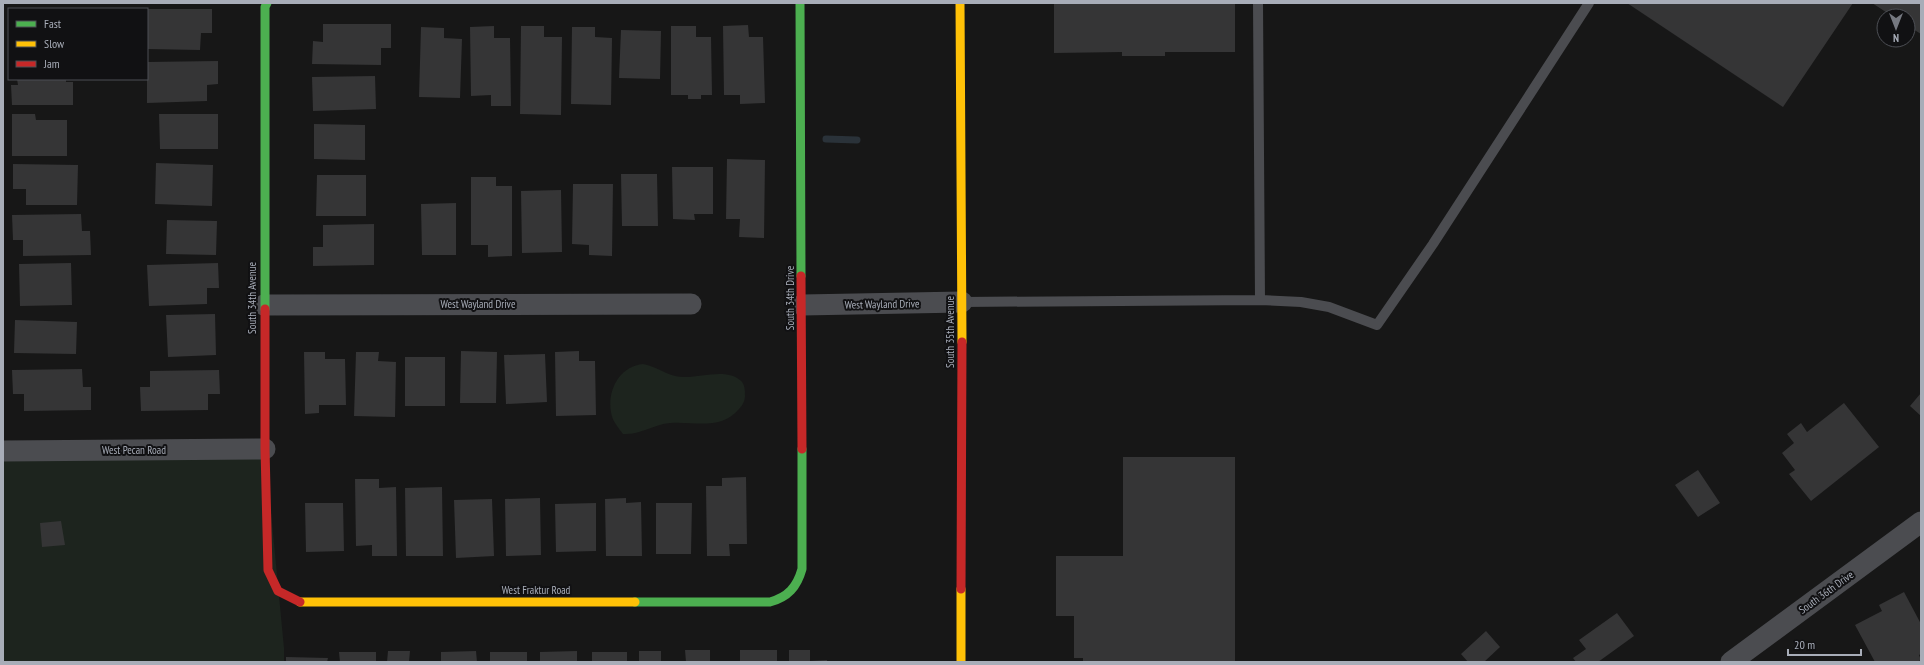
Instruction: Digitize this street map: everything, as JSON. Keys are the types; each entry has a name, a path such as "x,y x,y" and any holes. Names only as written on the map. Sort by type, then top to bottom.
{"street":[{"name":"South 34th Avenue","path":"267,3 265,7 265,449 268,570 278,591"},
{"name":"South 34th Drive","path":"793,590 799,582 802,568 800,3"},
{"name":"South 35th Avenue","path":"960,3 962,302 961,662"},
{"name":"West Wayland Drive","path":"802,305 962,302"},
{"name":"West Wayland Drive","path":"264,305 691,304"},
{"name":"West Pecan Road","path":"3,451 265,449"},
{"name":"South 36th Drive","path":"1732,662 1921,522"},
{"name":"West Fraktur Road","path":"278,591 299,602 770,602 783,599 793,590"}],"lane":[{"path":"1258,3 1260,300"},
{"path":"962,302 1260,300 1301,302 1329,307 1377,325 1433,244 1589,3"}],"shaded area":[{"path":"643,364 678,377 712,374 734,376 744,385 744,402 732,416 715,423 670,423 658,425 636,433 623,434 612,415 610,404 613,388 617,380 628,369"},
{"path":"265,449 284,648 284,662 3,662 3,451"}],"building":[{"path":"1054,3 1235,3 1235,52 1165,52 1165,56 1122,56 1122,52 1054,53"},
{"path":"1627,3 1853,3 1783,107"},
{"path":"1872,3 1921,3 1921,34 1916,31 1916,8 1880,8"},
{"path":"148,9 212,9 212,33 201,33 200,50 148,49"},
{"path":"323,24 391,24 391,48 381,48 381,65 312,64 313,41 323,42"},
{"path":"748,25 749,37 763,37 765,103 740,104 740,95 724,95 723,26"},
{"path":"494,26 494,38 510,38 511,106 491,106 491,95 471,96 470,27"},
{"path":"521,26 544,26 544,37 562,37 561,115 520,114"},
{"path":"671,26 696,26 696,37 711,37 712,95 701,95 701,99 688,99 688,95 671,95"},
{"path":"421,27 444,28 444,38 462,39 460,98 419,97"},
{"path":"572,27 595,27 595,37 612,38 611,105 571,104"},
{"path":"621,30 661,31 660,79 619,78"},
{"path":"218,61 218,84 207,85 207,101 147,103 148,62"},
{"path":"375,76 376,109 313,111 312,77"},
{"path":"17,80 66,80 66,82 73,82 73,105 12,105 11,85 18,85"},
{"path":"12,114 35,114 36,120 67,120 67,156 12,156"},
{"path":"159,114 218,114 218,149 160,149"},
{"path":"314,124 365,125 365,160 314,159"},
{"path":"727,159 765,160 764,238 739,237 740,219 726,219"},
{"path":"156,163 213,165 212,206 155,204"},
{"path":"13,164 78,165 77,205 26,205 26,189 13,189"},
{"path":"672,167 713,167 713,214 694,214 695,220 673,219"},
{"path":"621,174 657,174 658,226 622,226"},
{"path":"317,175 366,175 366,216 316,216"},
{"path":"471,177 496,177 496,186 512,186 512,256 488,257 488,245 471,245"},
{"path":"573,184 613,184 612,256 589,255 589,245 572,244"},
{"path":"561,190 562,252 522,253 521,191"},
{"path":"456,203 456,255 422,255 421,204"},
{"path":"81,214 82,231 90,231 91,255 23,256 23,240 13,240 12,215"},
{"path":"167,220 217,221 216,255 166,254"},
{"path":"374,224 374,265 313,266 313,247 323,247 323,225"},
{"path":"71,263 72,305 20,306 19,264"},
{"path":"218,263 219,288 207,288 207,304 149,306 147,265"},
{"path":"215,314 216,355 168,357 166,315"},
{"path":"15,320 77,322 76,354 14,353"},
{"path":"461,351 497,352 496,403 460,403"},
{"path":"579,351 579,361 595,361 596,415 556,416 555,352"},
{"path":"304,352 325,352 325,359 345,359 346,405 319,405 319,413 305,414"},
{"path":"356,352 379,352 378,361 396,362 395,417 354,416"},
{"path":"545,354 547,402 506,404 504,355"},
{"path":"405,357 445,357 445,406 405,406"},
{"path":"82,369 83,387 91,387 91,410 24,411 24,394 13,394 12,370"},
{"path":"219,370 220,394 208,394 208,410 141,411 140,387 150,387 150,371"},
{"path":"1921,393 1921,416 1910,406"},
{"path":"1844,403 1879,447 1811,501 1789,474 1795,470 1782,453 1794,443 1787,434 1801,423 1807,432"},
{"path":"1123,457 1235,457 1235,662 1083,662 1083,658 1074,658 1074,616 1056,616 1056,556 1123,556"},
{"path":"1698,470 1720,503 1698,517 1675,485"},
{"path":"746,477 747,544 729,544 730,556 707,556 706,486 722,486 722,478"},
{"path":"355,479 379,479 379,488 396,487 397,556 372,556 372,545 356,546"},
{"path":"442,487 443,556 406,556 405,488"},
{"path":"540,498 541,555 506,556 505,499"},
{"path":"626,498 626,503 641,502 642,556 606,556 605,499"},
{"path":"492,499 494,556 456,558 454,500"},
{"path":"305,503 343,503 344,551 306,552"},
{"path":"596,503 596,551 556,552 555,504"},
{"path":"656,503 692,503 691,554 656,554"},
{"path":"61,521 65,545 42,547 40,523"},
{"path":"1904,592 1921,624 1921,654 1919,655 1921,660 1917,662 1875,662 1855,625 1882,611 1879,605"},
{"path":"1617,613 1634,636 1598,662 1576,662 1573,658 1586,649 1579,640"},
{"path":"1486,631 1500,647 1484,662 1468,662 1461,654"},
{"path":"685,650 710,650 710,662 686,662"},
{"path":"740,650 777,650 777,662 740,662"},
{"path":"789,650 810,650 810,661 827,660 827,662 789,662"},
{"path":"388,651 410,651 409,662 387,662"},
{"path":"476,651 477,662 441,662 441,652"},
{"path":"577,651 577,662 540,662 540,652"},
{"path":"639,651 661,651 661,662 639,662"},
{"path":"339,652 376,652 376,662 340,662"},
{"path":"490,652 527,652 527,662 490,662"},
{"path":"592,652 627,652 627,662 592,662"},
{"path":"286,657 328,658 327,662 286,662"}],"waterway":[{"path":"826,139 857,140"}],"traffic: fast":[{"path":"265,309 265,7 267,3"},
{"path":"800,3 801,276"},
{"path":"635,602 770,602 787,594 794,586 802,569 802,449"}],"traffic: slow":[{"path":"960,3 962,342"},
{"path":"961,589 961,662"},
{"path":"300,602 635,602"}],"traffic: jam":[{"path":"801,276 802,449"},
{"path":"265,309 265,449 268,570 278,591 300,602"},
{"path":"961,589 962,342"}]}
